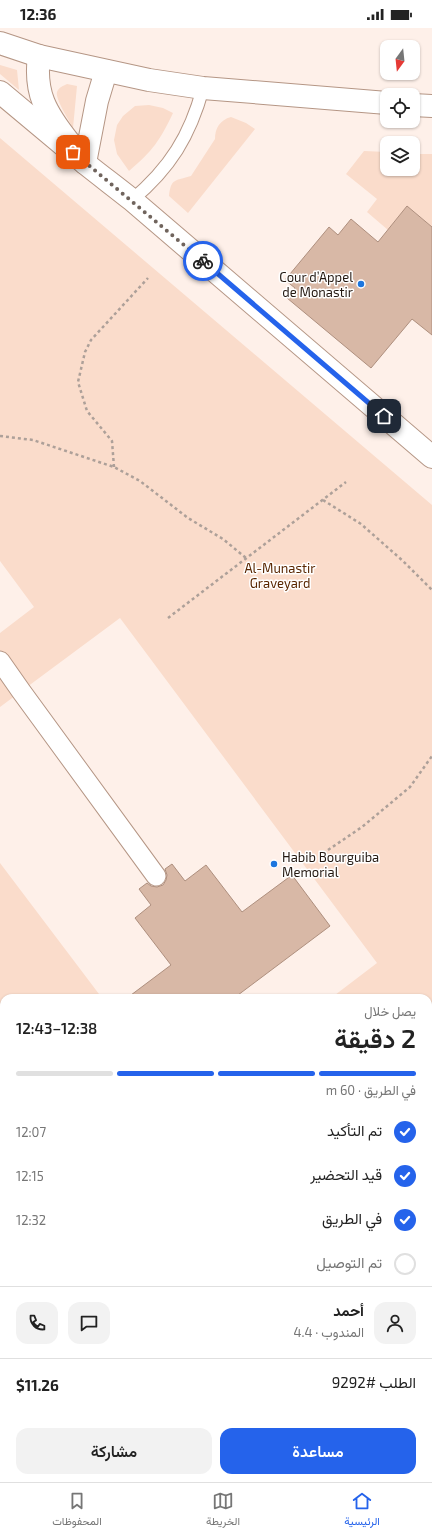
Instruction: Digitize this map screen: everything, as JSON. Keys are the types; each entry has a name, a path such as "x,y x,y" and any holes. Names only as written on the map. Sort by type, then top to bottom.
{"street":[{"path":"0,43 39,56 148,80 203,88 380,102"},
{"path":"39,56 37,71 38,87 48,113 85,162"},
{"path":"85,162 97,101 106,71"},
{"path":"0,92 132,200 432,457"},
{"path":"420,105 432,106"},
{"path":"0,660 20,691 156,876"}],"lane":[{"path":"132,200 154,180 178,151 194,117 203,88"}],"path":[{"path":"114,467 112,441 87,411 78,382 85,352 91,340 148,278"},
{"path":"0,436 33,440 114,467 140,481 188,518 223,539 246,558"},
{"path":"168,618 346,482"},
{"path":"323,500 362,524 432,590"},
{"path":"328,850 362,827 410,787 432,756"}],"green space":[{"path":"0,65 17,70 19,90 0,74"},
{"path":"67,84 77,86 73,128 60,104 57,95 59,89"},
{"path":"149,105 163,108 173,113 155,145 129,171 117,154 114,140 117,125 123,116 135,106"},
{"path":"231,117 246,123 255,129 188,213 169,196 171,186 175,181 191,176 215,139 217,128 221,122"},
{"name":"Al-Munastir Graveyard","path":"0,138 432,505 432,994 336,994 377,963 120,618 0,707 0,633 34,607 0,561"},
{"path":"364,151 380,152 380,176 420,176 420,154 432,154 432,227 407,206 388,230 367,212 377,199 346,174"},
{"path":"0,863 99,994 0,994"}],"building":[{"name":"Cour d’Appel de Monastir","path":"407,206 432,227 432,335 412,319 371,368 287,298 295,288 285,280 329,227 338,235 351,219 378,242"},
{"name":"Habib Bourguiba Memorial","path":"172,864 185,881 206,865 242,912 292,875 330,926 239,994 132,994 171,965 135,918 151,905 139,889 147,883 151,886 157,887 163,885 167,875 165,869"}],"way so far":[{"path":"73,152 203,261"}],"place":[{"name":"Cour d’Appel de Monastir","path":"361,284"},
{"name":"Habib Bourguiba Memorial","path":"274,864"}],"route":[{"path":"203,261 384,416"}]}
